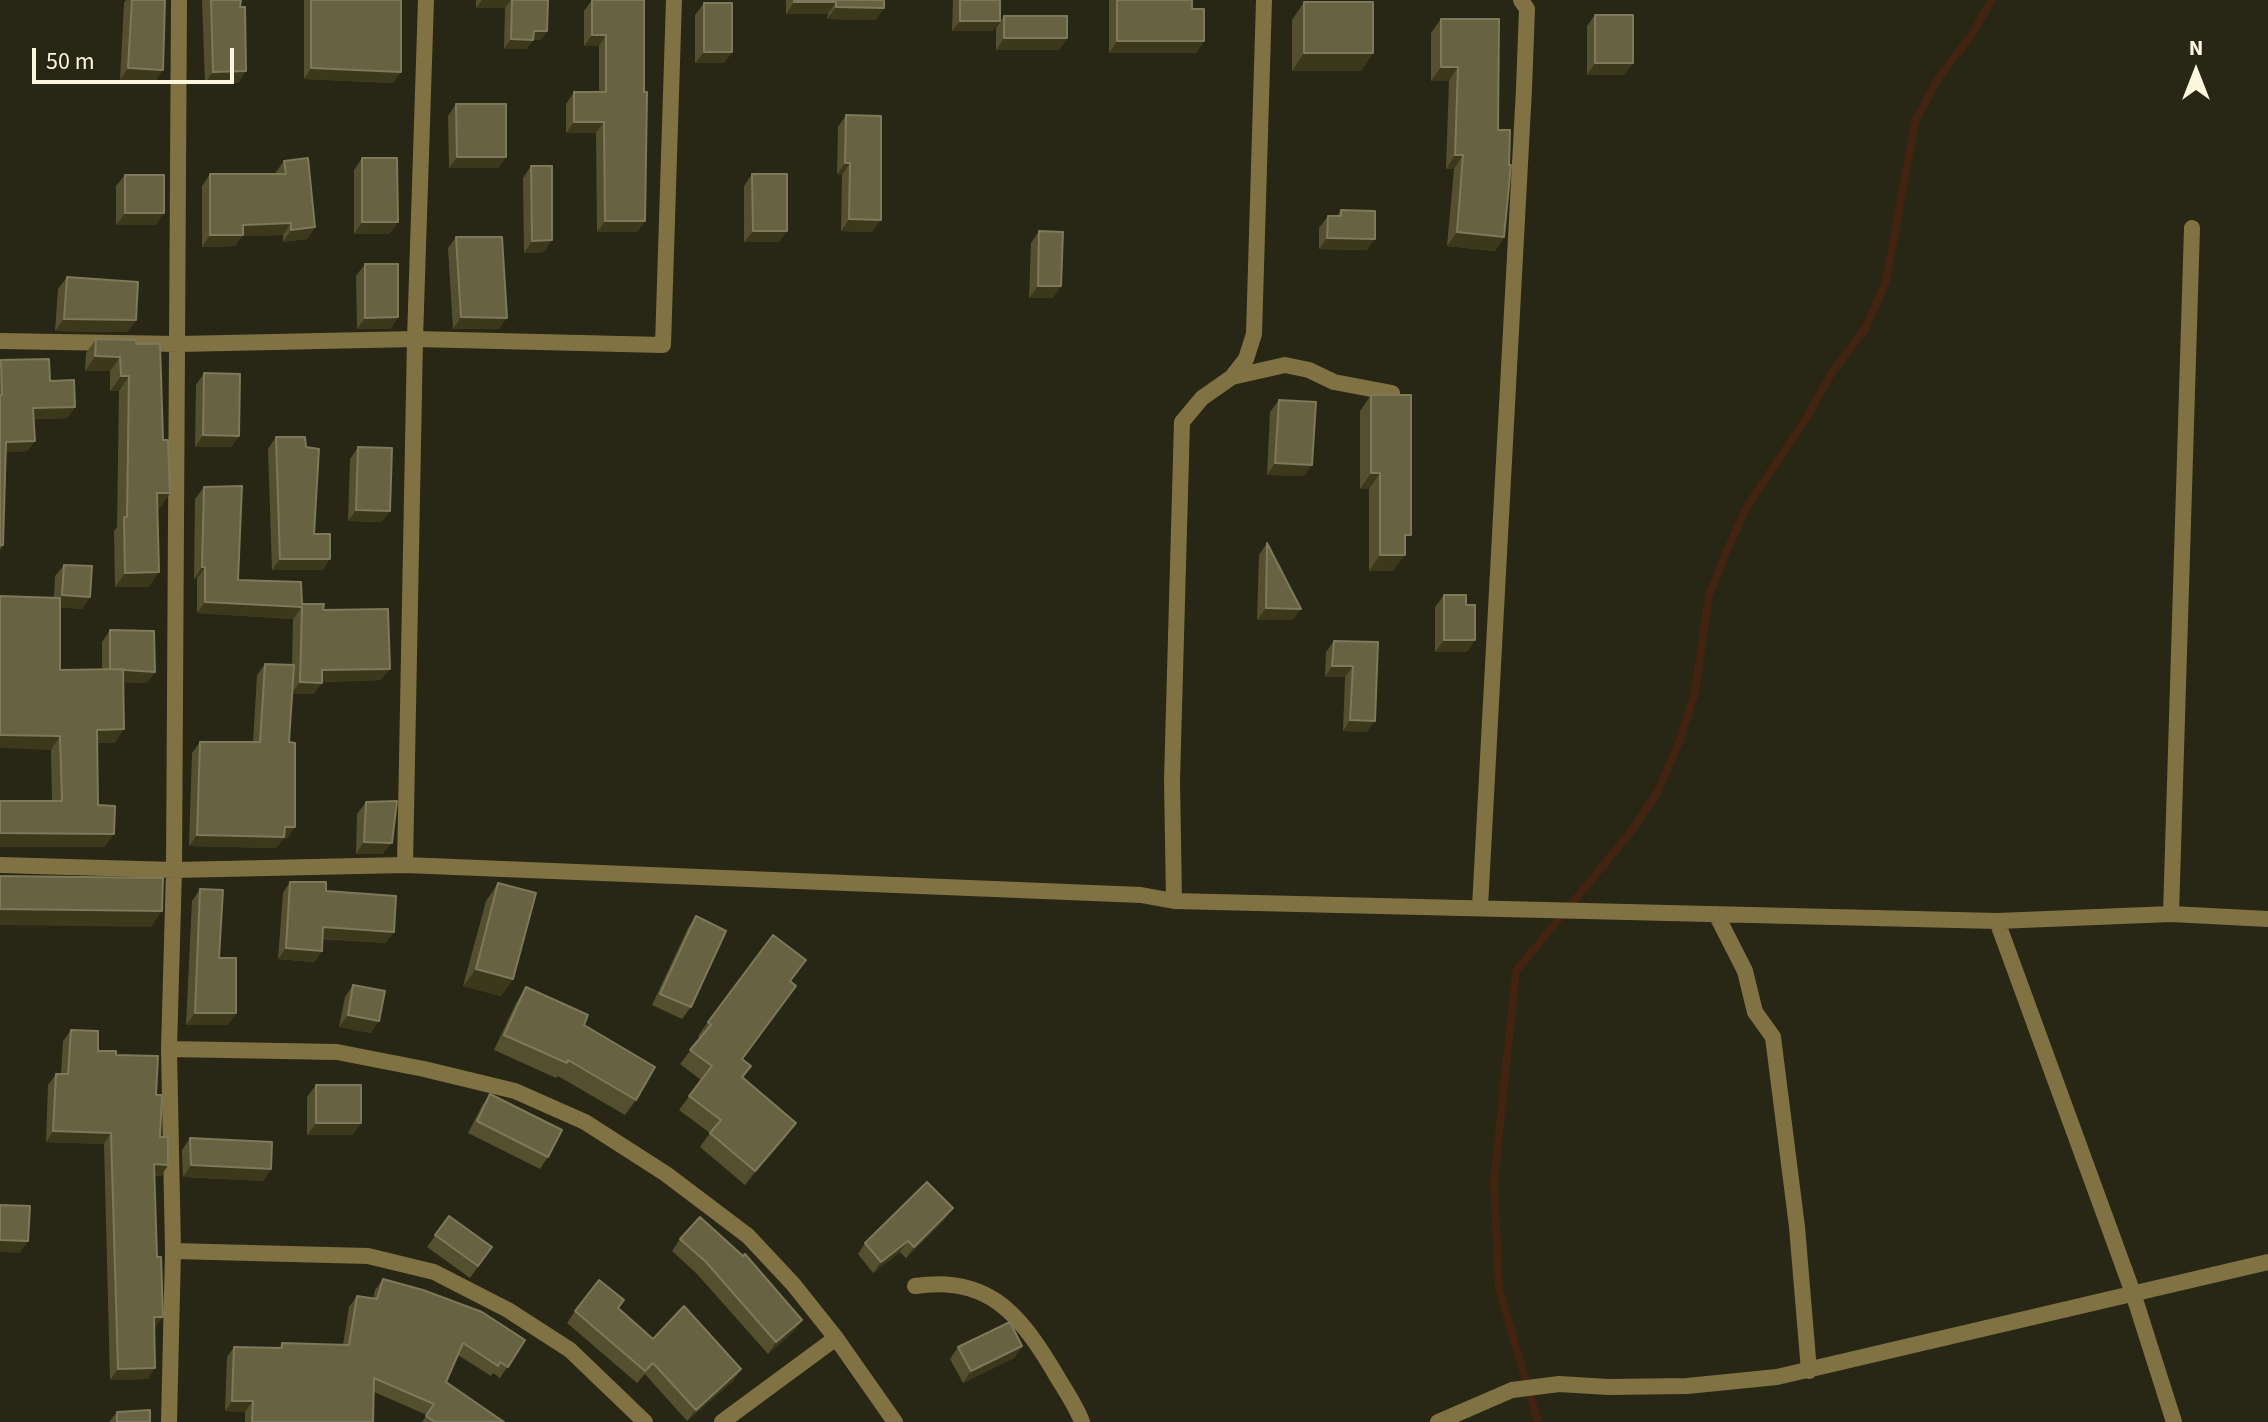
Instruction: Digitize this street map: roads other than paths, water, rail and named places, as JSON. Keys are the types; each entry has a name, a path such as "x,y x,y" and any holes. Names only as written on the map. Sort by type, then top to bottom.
{"street":[{"path":"169,1422 173,1251 169,1049 174,870 179,0"},
{"path":"405,865 415,339 426,0"},
{"path":"0,341 178,344 415,339 663,345 674,0"},
{"path":"1174,901 1172,780 1182,422 1202,398 1232,377 1246,359 1254,334 1264,0"},
{"path":"1480,907 1524,89 1527,9 1521,0"},
{"path":"2171,914 2192,228"},
{"path":"1232,377 1285,365 1309,370 1334,382 1392,393"},
{"path":"0,865 174,870 405,865 1141,895 1174,901 1997,921 2171,914 2268,919"},
{"path":"1716,914 1745,971 1755,1012 1773,1037 1797,1227 1809,1371"},
{"path":"1997,921 2133,1293 2174,1422"},
{"path":"169,1049 337,1052 515,1091 585,1122 666,1174 748,1236 793,1284 836,1338 895,1422"},
{"path":"173,1251 368,1256 434,1272 508,1310 570,1350 645,1422"},
{"path":"1438,1422 1512,1390 1559,1384 1687,1386 1809,1371 2268,1262"},
{"path":"915,1286 944,1282 977,1291 1013,1312 1030,1332 1082,1422"},
{"path":"722,1422 836,1338"}],"waterway":[{"path":"1538,1422 1499,1289 1494,1182 1516,971 1630,833 1657,793 1678,745 1695,693 1709,595 1728,548 1748,505 1807,417 1831,374 1865,329 1886,282 1915,122 1939,77 1970,37 1992,0"}]}
